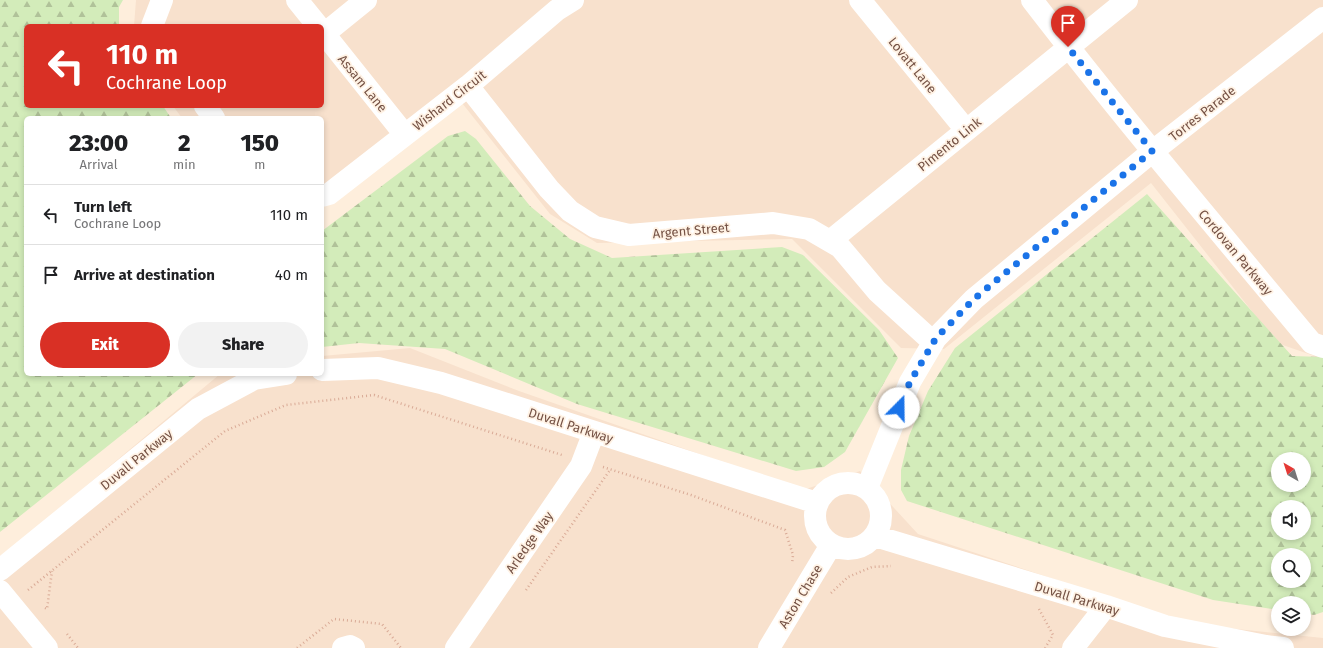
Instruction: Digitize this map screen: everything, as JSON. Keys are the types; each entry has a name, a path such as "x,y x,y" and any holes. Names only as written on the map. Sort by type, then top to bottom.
{"street":[{"path":"153,24 162,0"},
{"name":"Assam Lane","path":"297,0 316,24"},
{"path":"324,29 366,0"},
{"name":"Wishard Circuit","path":"324,195 329,194 468,86 557,10 573,0"},
{"name":"Lovatt Lane","path":"860,0 966,130"},
{"name":"Cordovan Parkway","path":"1032,0 1152,151 1312,343 1323,348"},
{"name":"Pimento Link","path":"830,241 1127,0"},
{"name":"Torres Parade","path":"867,488 910,382 936,338 974,299 1152,151 1323,18"},
{"name":"Assam Lane","path":"324,35 405,135"},
{"name":"Argent Street","path":"468,86 549,189 570,211 595,227 629,235 773,223 810,229 840,247 877,291 933,342"},
{"name":"Duvall Parkway","path":"324,370 378,368 441,383 817,503"},
{"name":"Duvall Parkway","path":"0,570 198,409 254,379 273,376"},
{"name":"Arledge Way","path":"456,648 576,473 594,432"},
{"path":"852,482 867,488 874,494 880,505 880,527 875,536 869,542 859,547 845,549 831,545 822,537 816,527 814,512 817,503 827,490 837,484 852,482"},
{"name":"Duvall Parkway","path":"875,536 1106,606 1165,626 1283,648"},
{"name":"Aston Chase","path":"769,648 831,545"},
{"path":"6,597 47,648"},
{"path":"1073,648 1106,606"},
{"path":"342,648 350,646 354,648"}],"path":[{"path":"6,597 29,590 225,431 286,405 374,395 691,495 785,530 793,556 791,568"},
{"path":"525,591 610,470"},
{"path":"830,593 848,577 872,567 895,565"},
{"path":"42,604 47,610 52,571"},
{"path":"29,590 33,594"},
{"path":"1039,608 1053,635 1045,648"}],"shaded area":[{"path":"136,0 1323,0 1323,359 1277,343 1151,183 944,349 901,348 792,239 597,243 550,214 462,103 324,206 324,116 180,116 174,108 324,108 324,24 134,24"},
{"path":"410,348 519,391 803,490 860,471 918,534 1190,624 1271,633 1271,636 1304,636 1323,638 1323,648 0,648 0,556 31,532 218,376 324,376 324,356"}],"green space":[{"path":"0,0 123,0 119,7 119,24 24,24 24,108 164,108 170,116 24,116 24,376 195,376 0,532"},
{"path":"465,131 476,139 530,206 570,239 612,258 782,247 803,255 879,330 898,358 845,452 824,467 796,471 577,404 445,349 359,343 324,347 324,229 448,136"},
{"path":"1147,194 1292,356 1323,357 1323,612 1311,614 1311,596 1271,596 1271,609 1213,600 907,501 901,490 901,470 909,436 928,391 955,348"}],"route":[{"path":"899,408 910,382 936,338 974,299 1152,151 1068,47"}]}
